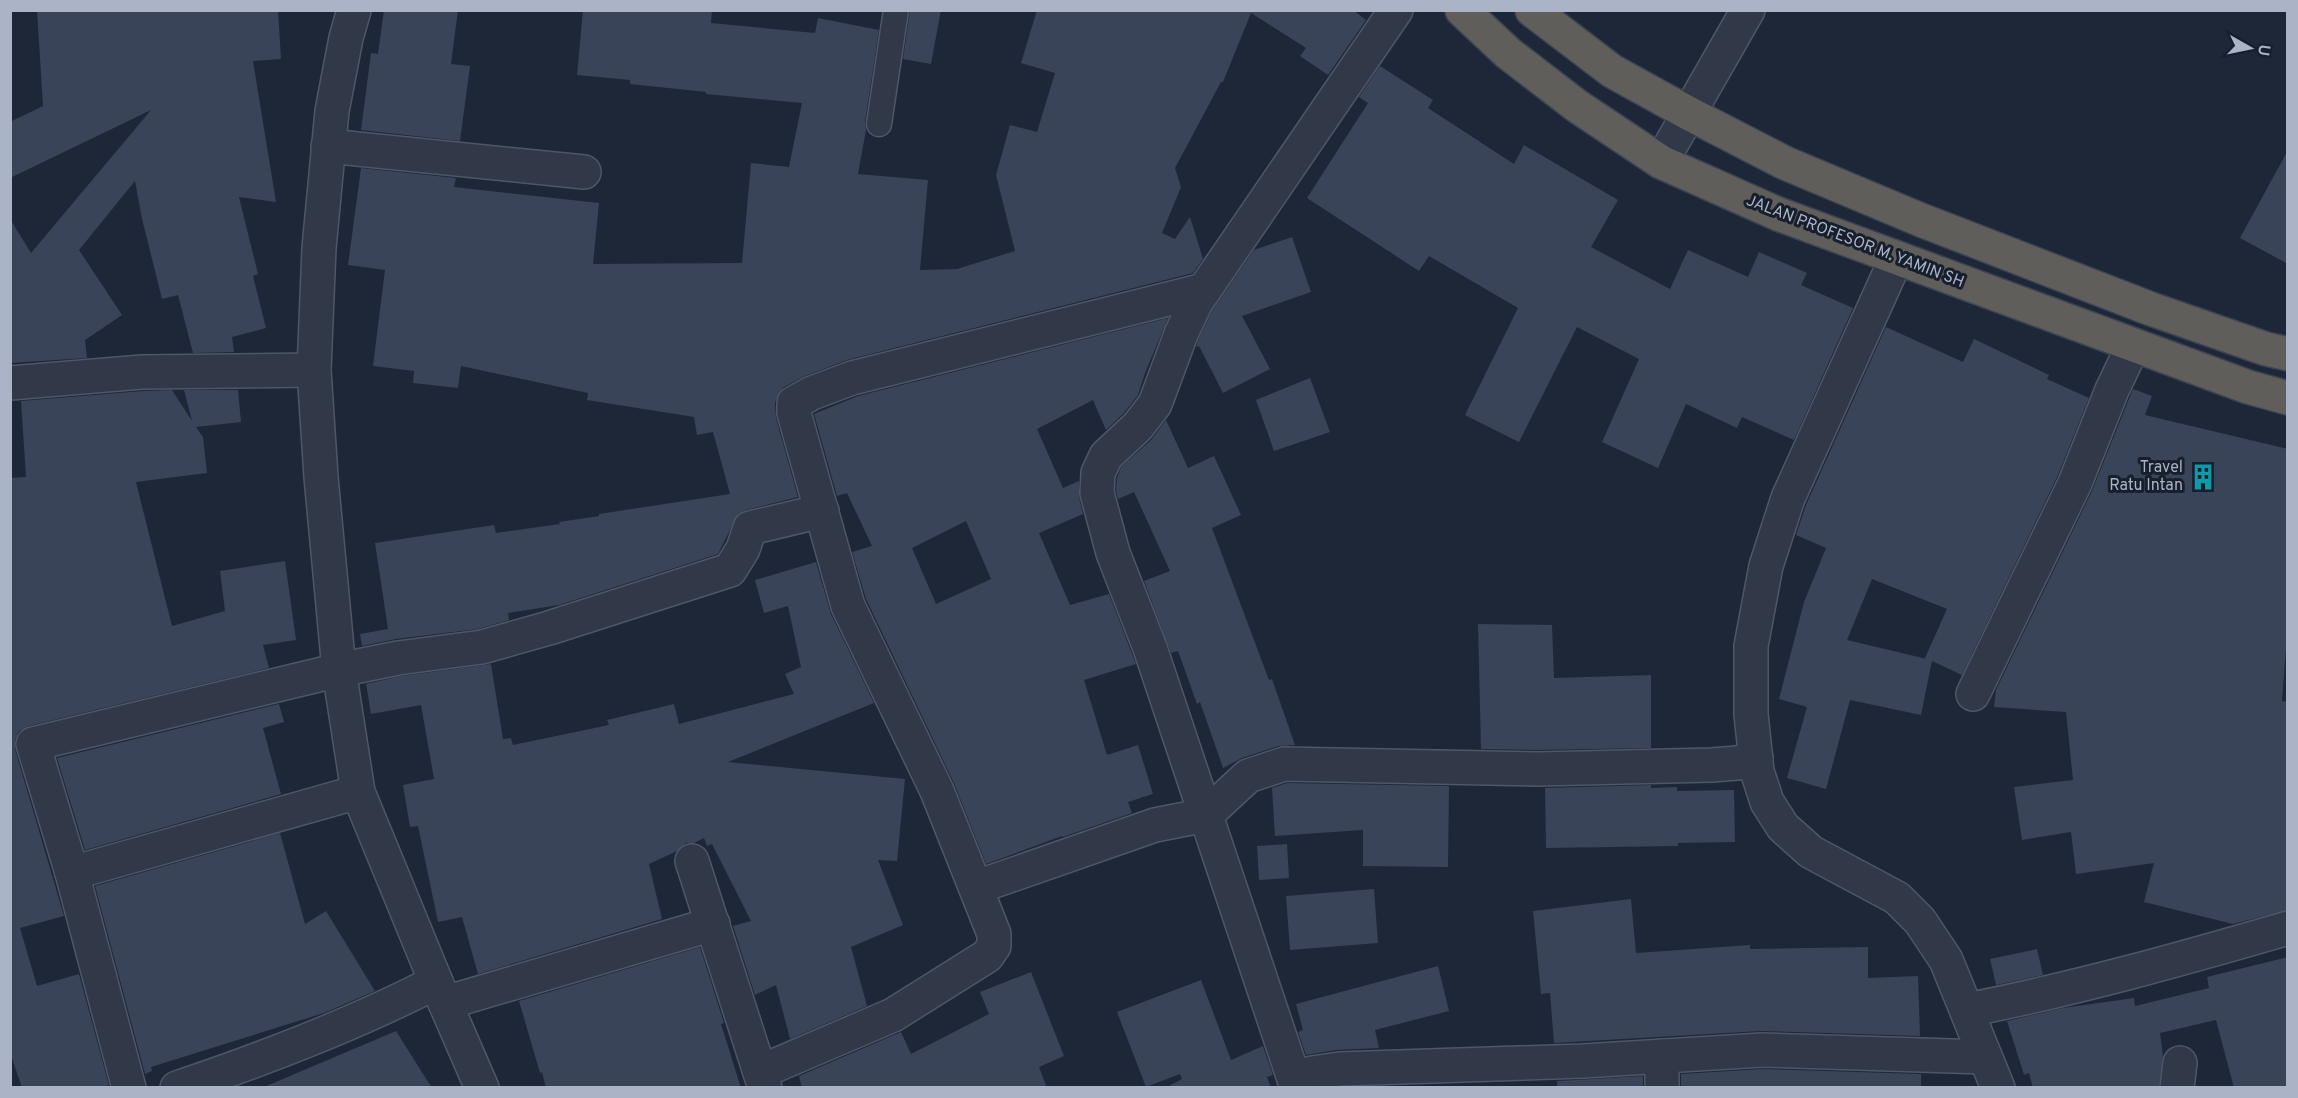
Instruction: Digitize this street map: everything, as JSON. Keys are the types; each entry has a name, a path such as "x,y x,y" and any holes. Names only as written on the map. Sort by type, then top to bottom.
{"highway":[{"name":"JALAN PROFESOR M. YAMIN SH","path":"1462,10 1508,53 1577,106 1661,162 1778,214 1896,259 2248,387 2288,398"},
{"path":"1532,10 1612,71 1688,114 1785,163 1921,220 2151,309 2266,349 2288,354"}],"street":[{"path":"354,10 336,90 328,146 319,248 314,370 321,477 339,670 358,792 440,993 482,1088"},
{"path":"1396,10 1204,290 1181,334 1155,404 1138,426 1106,456 1098,473 1097,493 1113,553 1150,648 1294,1076 1339,1069 1582,1061 1662,1072 1762,1050 1975,1033 2033,997 2137,972 2288,928"},
{"path":"1661,162 1748,10"},
{"path":"328,146 584,172"},
{"path":"1896,259 1788,498 1766,566 1751,646 1751,714 1757,771 1767,802 1783,827 1811,852 1897,898 1920,921 1946,960 1998,1088"},
{"path":"692,861 762,1080 893,1015 987,956 994,946 994,934 977,887 937,792 853,616 794,413 794,403 812,393 852,378 1204,290"},
{"path":"1973,694 2075,483 2112,390 2133,346"},
{"path":"10,383 142,372 314,370"},
{"path":"129,1088 72,873 33,744 339,670 398,658 482,647 549,628 730,570 743,549 750,528 822,511"},
{"path":"977,887 1155,825 1206,815 1248,776 1284,764 1538,769 1712,765 1737,763 1756,758"},
{"path":"72,873 358,792"},
{"path":"177,1088 264,1059 380,1011 440,993 713,924"}],"lane":[{"path":"879,124 896,10"}],"building":[{"path":"37,10 278,10 281,59 253,61 276,202 239,197 258,274 253,276 266,328 232,337 234,352 193,353 178,295 162,299 135,181 79,250 122,315 85,340 87,358 10,363 10,219 31,253 151,110 10,178 10,122 43,106"},
{"path":"384,10 458,10 451,64 470,66 460,141 361,130 371,53 378,54"},
{"path":"583,10 712,10 711,23 815,33 818,18 879,30 858,174 928,180 920,270 957,269 1015,251 996,175 1010,125 1037,132 1055,73 1021,63 1037,10 1353,10 1366,20 1328,75 1300,56 1306,48 1251,13 1223,82 1175,168 1181,187 1162,233 1175,239 1190,217 1203,259 1193,273 847,360 805,376 784,387 775,403 776,418 798,497 738,514 718,554 559,605 508,613 509,620 478,629 396,639 362,646 360,634 388,629 375,543 494,525 496,533 560,524 559,522 599,516 599,514 730,494 713,432 697,435 694,417 587,400 588,393 461,366 458,388 413,383 414,371 373,366 385,270 348,265 361,168 456,178 454,187 599,203 593,264 742,263 751,163 789,167 802,103 706,94 706,92 630,84 630,80 577,75"},
{"path":"910,10 941,10 931,64 903,59"},
{"path":"1380,66 1433,100 1428,108 1514,164 1524,145 1618,200 1591,247 1670,289 1688,250 1748,277 1759,252 1807,273 1801,285 1853,308 1794,440 1742,417 1737,428 1686,404 1658,468 1602,442 1639,359 1577,327 1519,442 1465,415 1518,308 1429,256 1419,271 1307,198 1368,103 1359,97"},
{"path":"2288,150 2288,264 2240,238"},
{"path":"1292,237 1311,292 1242,316 1270,369 1223,393 1199,346 1196,347 1198,341 1212,311 1254,250"},
{"path":"1168,318 1138,395 1124,413 1106,430 1093,400 1037,429 1063,488 1079,481 1079,497 1083,514 1039,533 1070,605 1109,594 1136,664 1084,680 1107,755 1138,745 1153,794 1128,802 1132,813 986,864 954,783 866,599 852,552 872,546 847,493 837,496 814,414 858,396","holes":["966,521 991,579 936,604 912,548"]},
{"path":"1886,327 1963,362 1974,339 2049,375 2047,379 2089,398 2058,475 1962,675 1932,661 1921,715 1850,700 1826,789 1787,778 1807,707 1779,699 1804,602 1826,548 1796,535 1806,505","holes":["1872,579 1947,609 1925,658 1927,659 1847,640"]},
{"path":"1310,378 1330,432 1274,451 1256,400"},
{"path":"2133,389 2152,396 2145,415 2288,449 2288,621 2282,701 2288,702 2288,910 2233,924 2144,902 2154,863 2076,874 2071,832 2022,840 2014,787 2073,780 2066,712 1994,707 1996,690 2092,491"},
{"path":"172,390 192,421 184,390 238,390 241,422 196,427 203,437 207,473 136,482 172,626 225,611 220,571 285,561 296,640 263,645 269,668 29,726 19,731 15,740 15,749 64,916 20,928 37,986 79,974 109,1085 101,1088 22,1088 10,1052 10,478 26,477 21,401"},
{"path":"1166,420 1188,468 1214,456 1241,515 1212,528 1269,680 1272,679 1295,745 1278,746 1242,758 1223,768 1200,702 1197,704 1178,651 1171,653 1144,581 1170,571 1134,492 1118,499 1116,491 1121,467 1151,440"},
{"path":"816,562 831,614 874,703 728,762 905,779 897,861 878,860 903,925 851,947 867,1006 790,1039 776,985 755,995 733,926 751,921 712,844 707,846 704,838 694,843 686,843 677,851 649,864 662,919 478,974 462,917 438,922 418,826 410,827 403,785 434,779 421,705 371,714 366,684 401,676 491,664 503,739 511,738 513,745 609,725 607,720 674,704 679,724 794,694 785,674 801,667 788,606 764,613 755,580"},
{"path":"1478,624 1552,625 1554,678 1651,675 1651,748 1481,749"},
{"path":"279,704 284,722 263,728 281,794 85,850 57,758"},
{"path":"1287,783 1449,786 1448,867 1363,866 1363,830 1275,836 1272,788"},
{"path":"1651,785 1651,788 1677,787 1677,791 1734,790 1735,842 1678,843 1678,846 1546,848 1545,788"},
{"path":"280,833 305,924 326,911 375,991 324,1013 151,1067 152,1071 145,1074 95,886"},
{"path":"1287,844 1289,878 1259,880 1257,846"},
{"path":"1374,889 1378,943 1290,950 1286,896"},
{"path":"1631,899 1636,953 1750,945 1750,949 1868,947 1868,978 1918,976 1920,1036 1761,1031 1554,1043 1550,993 1541,994 1533,911"},
{"path":"700,947 724,1023 721,1024 741,1088 546,1088 519,1001"},
{"path":"2037,949 2043,975 1996,985 1990,959"},
{"path":"2288,957 2288,1088 2234,1088 2216,1020 2160,1033 2163,1056 2159,1088 2033,1088 2029,1073 2024,1075 2007,1021 2063,1008 2134,998 2135,1006 2209,988 2207,977"},
{"path":"1438,966 1449,1011 1375,1030 1379,1048 1336,1050 1306,1055 1298,1032 1303,1030 1296,1004"},
{"path":"1031,972 1064,1056 1039,1067 1047,1088 802,1088 799,1076 901,1032 911,1054 989,1014 980,992"},
{"path":"1201,980 1231,1060 1263,1046 1273,1075 1267,1077 1271,1088 1165,1088 1182,1079 1180,1074 1146,1087 1117,1012"},
{"path":"396,1031 432,1088 264,1088 264,1087"},
{"path":"1762,1069 1921,1074 1921,1088 1681,1088 1681,1074"},
{"path":"1643,1076 1643,1088 1557,1088 1557,1081"}],"place":[{"name":"Travel Ratu Intan","path":"2203,477"}]}
